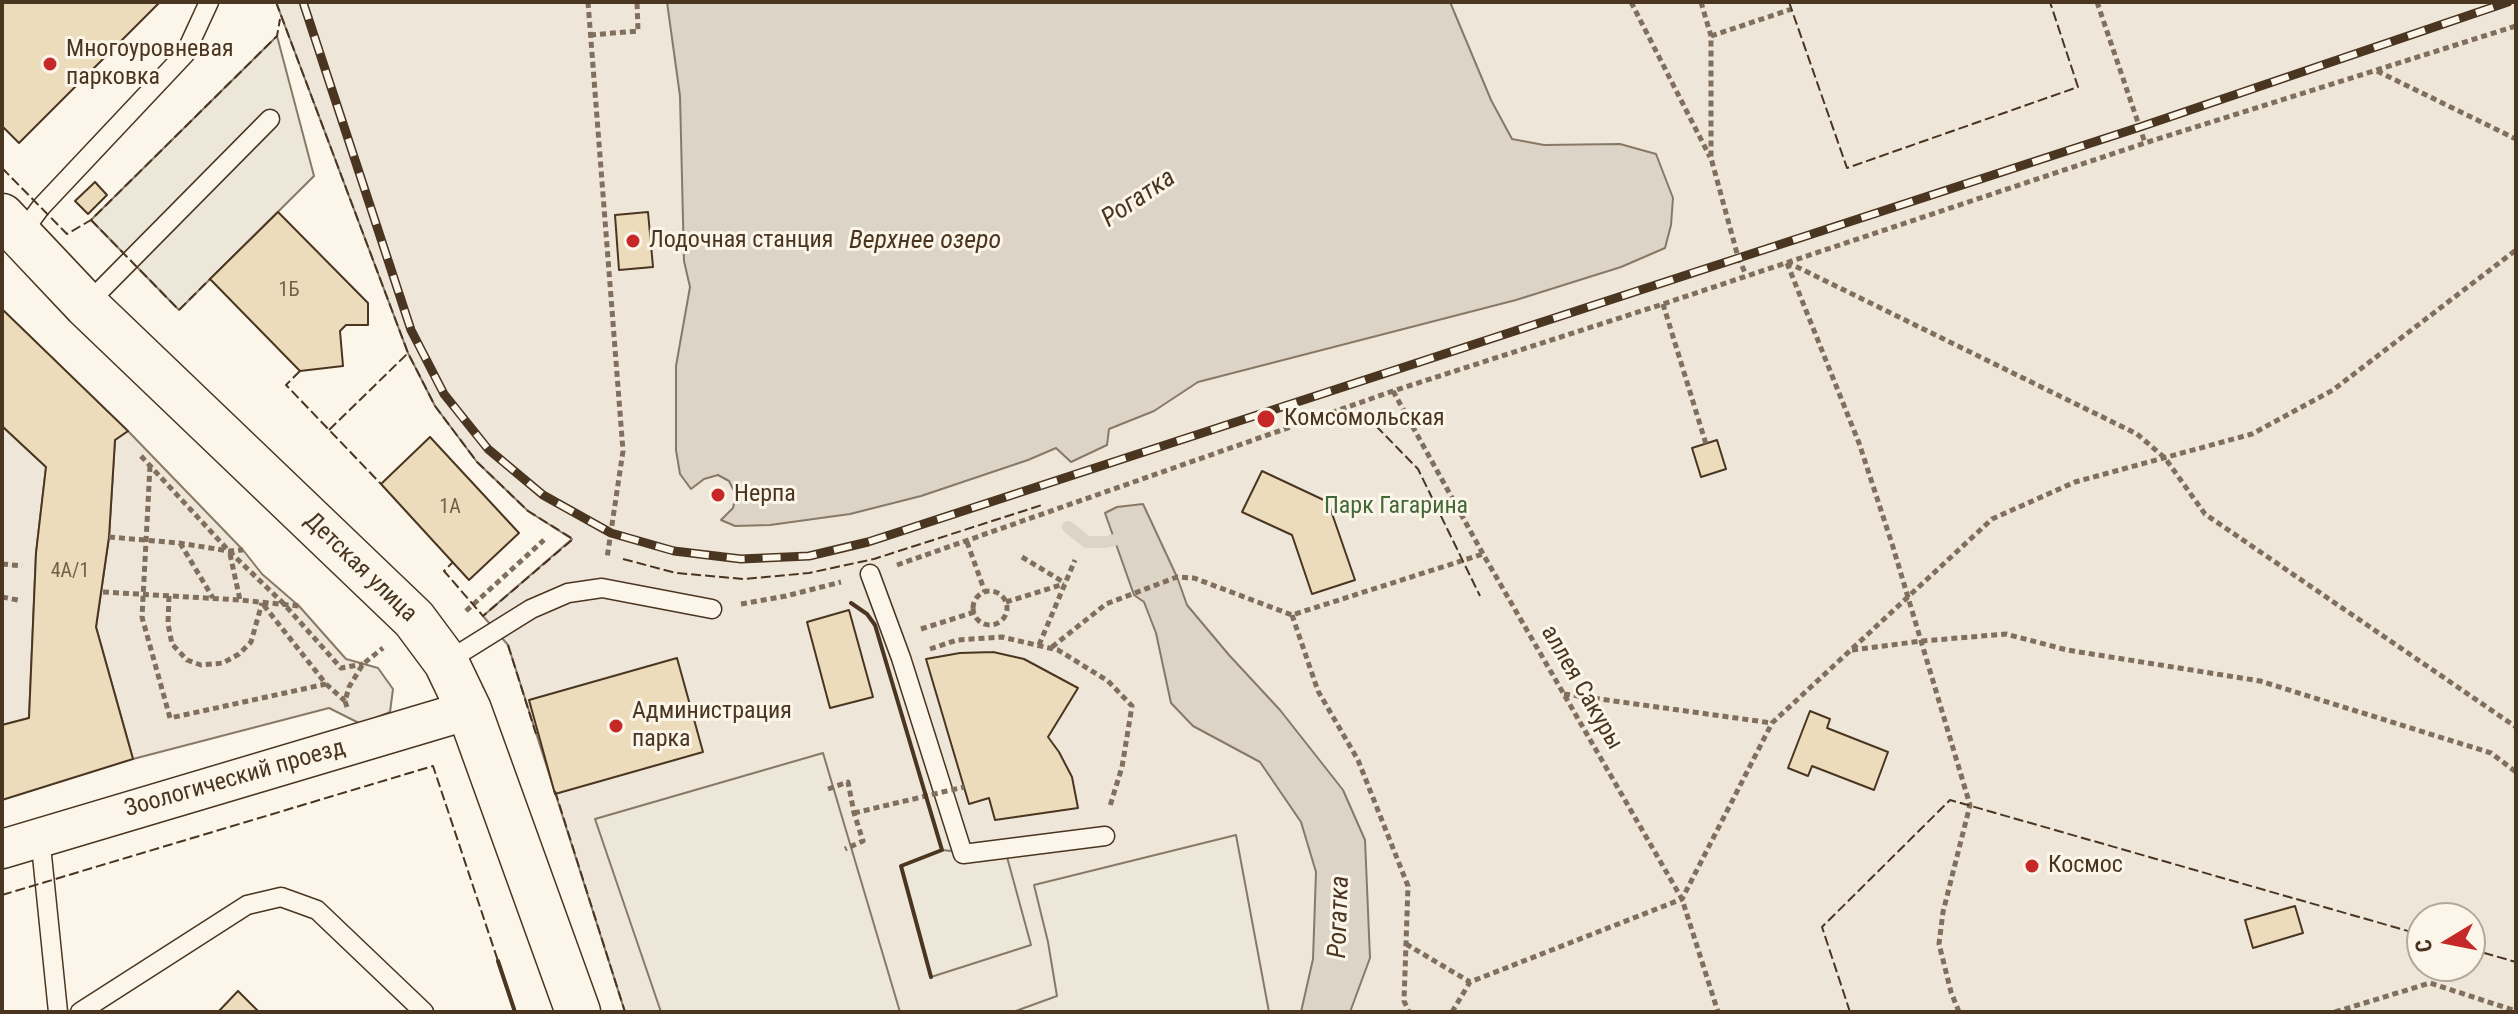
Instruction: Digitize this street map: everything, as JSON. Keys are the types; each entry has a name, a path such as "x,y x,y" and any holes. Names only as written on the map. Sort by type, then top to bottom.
{"street":[{"name":"Детская улица","path":"11,225 86,305 414,619 446,662 469,710 578,1012"},
{"name":"Зоологический проезд","path":"2,849 469,710"}],"lane":[{"path":"11,225 41,207 185,54 209,2"},
{"path":"86,305 270,119"},
{"path":"870,574 901,658 963,854 1105,836"},
{"path":"446,662 531,609 568,593 602,588 712,609"},
{"path":"40,836 58,1012"},
{"path":"80,1012 247,905 281,897 317,910 424,1012"}],"path":[{"path":"588,2 623,451 602,588"},
{"path":"590,35 638,31 637,2"},
{"path":"1631,2 1711,158 1738,257 1746,275"},
{"path":"1701,2 1711,36 1711,158"},
{"path":"2097,2 2145,143"},
{"path":"1711,36 1792,9"},
{"path":"712,609 786,596 870,574 1393,391 2145,143 2516,26"},
{"path":"2377,71 2516,139"},
{"path":"1452,1012 1470,982 1682,899 1772,723 1992,519 2075,482 2252,434 2333,390 2516,250"},
{"path":"1786,262 2137,434 2165,458 2205,514 2516,727"},
{"path":"1786,262 1859,443 1970,805 1943,912 1939,944 1959,1012"},
{"path":"1663,304 1706,444"},
{"name":"аллея Сакуры","path":"1393,391 1682,899 1718,1012"},
{"path":"141,456 229,551 284,604 341,668 363,664"},
{"path":"150,466 142,617 170,718 326,684"},
{"path":"109,537 243,550"},
{"path":"460,616 544,540"},
{"path":"967,542 985,592"},
{"path":"179,543 213,598"},
{"path":"229,551 240,600"},
{"path":"1051,648 1106,604 1177,577 1204,581 1292,615 1483,554"},
{"path":"1022,557 1065,584"},
{"path":"1039,645 1075,560"},
{"path":"2,564 22,566"},
{"path":"1006,602 1065,584"},
{"path":"103,592 299,606"},
{"path":"985,592 996,592 1006,602 1006,614 995,624 983,623 975,612 976,599 985,592"},
{"path":"169,596 168,624 172,644 187,660 201,665 223,663 251,642 262,603"},
{"path":"2,597 18,600"},
{"path":"262,603 326,684 345,701 350,718"},
{"path":"920,629 975,612"},
{"path":"1292,615 1318,691 1358,760 1408,886 1404,1001 1409,1012"},
{"path":"995,624 999,638"},
{"path":"1850,651 2006,634 2067,650 2260,681 2491,753 2516,772"},
{"path":"901,658 957,640 999,638 1051,648 1108,681 1132,706 1122,767 1110,806 1100,813"},
{"path":"345,701 349,687 363,664 389,642"},
{"path":"1563,694 1772,723"},
{"path":"828,789 848,782 863,841 845,849"},
{"path":"854,813 964,787"},
{"path":"1406,944 1470,982"},
{"path":"2335,1012 2430,983 2516,1011"}],"green space":[{"name":"Парк Гагарина","path":"276,2 2516,2 2516,1012 625,1012 508,645 483,616 572,539 528,511 477,462 435,406 408,353"},
{"path":"2,426 46,467 36,553 29,718 2,725"},
{"path":"128,431 243,550 262,574 299,606 346,659 378,668 393,689 390,712 361,724 329,708 133,759 96,627 109,537 115,440"}],"shaded area":[{"path":"277,36 314,176 179,310 91,220"},
{"path":"823,753 900,1012 661,1012 595,819"},
{"path":"1236,835 1269,1012 1013,1012 1057,996 1034,885"},
{"path":"942,850 1007,857 1031,945 931,977 901,866"}],"water":[{"name":"Верхнее озеро","path":"667,2 1450,2 1491,100 1512,139 1544,145 1620,144 1656,154 1673,198 1671,225 1665,248 1621,267 1516,300 1198,382 1154,411 1109,429 1107,445 1071,462 1056,448 921,496 850,514 770,525 735,526 721,520 733,508 736,495 729,481 718,475 704,479 691,489 680,474 676,450 676,366 690,287 684,261 680,96"},
{"name":"Рогатка","path":"1143,504 1187,605 1280,710 1343,790 1365,840 1370,958 1350,1012 1301,1012 1313,959 1316,872 1301,822 1260,762 1193,726 1171,703 1156,633 1144,602 1134,595 1105,513 1117,507"}],"building":[{"name":"Многоуровневая парковка","path":"2,2 160,2 19,143 2,126"},
{"path":"95,182 107,195 88,214 75,201"},
{"path":"278,212 368,303 368,325 346,325 340,331 343,366 300,371 210,279"},
{"name":"Лодочная станция","path":"648,212 653,267 619,270 615,215"},
{"path":"2,309 128,431 115,440 109,537 96,627 133,759 2,800 2,725 29,718 36,553 46,467 2,426"},
{"path":"430,437 519,533 469,580 381,484"},
{"path":"1717,440 1726,469 1701,477 1692,448"},
{"name":"Комсомольская","path":"1262,471 1328,502 1355,580 1312,594 1292,535 1242,512"},
{"path":"849,610 873,697 830,708 807,622"},
{"path":"993,652 1024,659 1078,688 1048,737 1072,777 1078,808 995,820 989,798 969,804 926,659 960,653"},
{"name":"Администрация парка","path":"677,658 703,752 555,794 529,700"},
{"path":"1810,711 1830,719 1827,728 1888,752 1874,790 1812,766 1808,776 1788,768"},
{"path":"2295,906 2303,933 2253,948 2245,920"},
{"path":"238,991 259,1012 218,1012"}],"waterway":[{"path":"1068,527 1087,542 1127,537"}],"railway":[{"path":"303,2 411,330 444,394 488,449 543,495 611,533 674,551 741,559 809,556 868,542 2140,127 2508,2"}],"fence":[{"path":"276,2 408,353 435,406 477,462 528,511 573,539 483,616 444,571 453,562"},
{"path":"1789,2 1847,168 2078,87 2050,2"},
{"path":"2,168 67,234 91,220 277,36 280,19"},
{"path":"91,220 179,310 210,279"},
{"path":"329,430 408,353"},
{"path":"300,371 286,385 381,484"},
{"path":"1376,426 1418,469 1480,596"},
{"path":"623,559 676,573 744,579 809,573 874,559 1042,505"},
{"path":"508,645 536,734"},
{"path":"2,895 433,766 498,961"},
{"path":"555,791 625,1012"},
{"path":"1850,1012 1822,927 1950,800 2406,930"},
{"path":"2486,954 2516,962"}],"wall":[{"path":"851,603 867,614 875,625 942,850 901,866 931,977"},
{"path":"498,961 515,1012"}],"place":[{"name":"Многоуровневая парковка","path":"50,64"},
{"name":"Лодочная станция","path":"633,241"},
{"name":"Комсомольская","path":"1266,419"},
{"name":"Нерпа","path":"718,495"},
{"name":"Администрация парка","path":"616,726"},
{"name":"Космос","path":"2032,866"}]}
